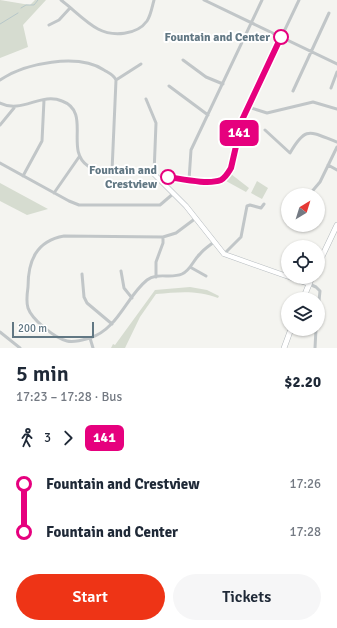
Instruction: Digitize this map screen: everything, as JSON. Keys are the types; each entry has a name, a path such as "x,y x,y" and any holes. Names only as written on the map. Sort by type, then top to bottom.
{"main road":[{"path":"325,250 337,225"},
{"path":"306,292 309,284"},
{"path":"284,348 288,336"}],"street":[{"path":"61,0 97,28 106,32 125,33 141,27 147,20 154,0"},
{"path":"204,0 210,1 337,64"},
{"path":"189,180 191,150 262,0"},
{"path":"161,180 167,177 189,180 218,180 227,175 231,168 242,120 299,0"},
{"path":"49,25 59,20 70,8"},
{"path":"293,91 329,12"},
{"path":"0,80 20,71 69,60 100,68 114,76 116,80 112,171"},
{"path":"183,60 206,76 223,84"},
{"path":"116,80 141,64"},
{"path":"331,88 337,72"},
{"path":"169,86 208,115"},
{"path":"146,99 156,122 154,174"},
{"path":"23,176 42,141 44,100"},
{"path":"0,103 14,108 44,100 61,100 69,104 74,110 77,118 77,149 79,157 89,167 96,170 144,172 154,174 174,193 196,218 224,254 281,274"},
{"path":"248,107 267,113 313,102 337,109"},
{"path":"0,125 14,108"},
{"path":"265,130 265,132 290,153 298,139 306,133 312,132 337,142"},
{"path":"315,188 320,182 337,147"},
{"path":"54,193 79,157"},
{"path":"0,163 68,201 80,205 160,205 174,193"},
{"path":"328,165 337,170"},
{"path":"224,254 242,236 247,206 250,205 261,208 264,204"},
{"path":"196,218 176,233 163,237 57,238 43,244 38,249 30,263 28,271 27,300 31,315 37,321 66,341 73,342 90,338 105,331 112,324 145,281 156,276 177,276 186,272 200,253 214,242"},
{"path":"156,276 156,262 163,244 163,237"},
{"path":"190,267 206,276"},
{"path":"121,271 124,288 132,298"},
{"path":"82,274 84,297 87,303 112,324"},
{"path":"309,284 320,292"},
{"path":"0,332 20,348"},
{"path":"315,348 316,336"},
{"path":"90,338 93,348"}],"shaded area":[{"path":"0,0 30,5 35,0 46,0 23,25 28,47 0,58"},
{"path":"231,174 249,188 246,192 226,181"},
{"path":"257,181 268,188 262,199 251,193"},
{"path":"0,183 48,209 27,215 0,201"},
{"path":"190,287 207,290 219,296 218,298 210,295 188,292 156,294 140,317 125,348 111,348 113,344 115,345 155,290"}],"waterway":[{"path":"21,8 26,5 34,5 38,0"},
{"path":"0,24 18,13"}],"bus line":[{"name":"141","path":"168,177 214,181 222,179 227,175 231,168 242,120 281,37"}],"place":[{"name":"Fountain and Center","path":"281,37"},
{"name":"Fountain and Crestview","path":"168,177"}]}
